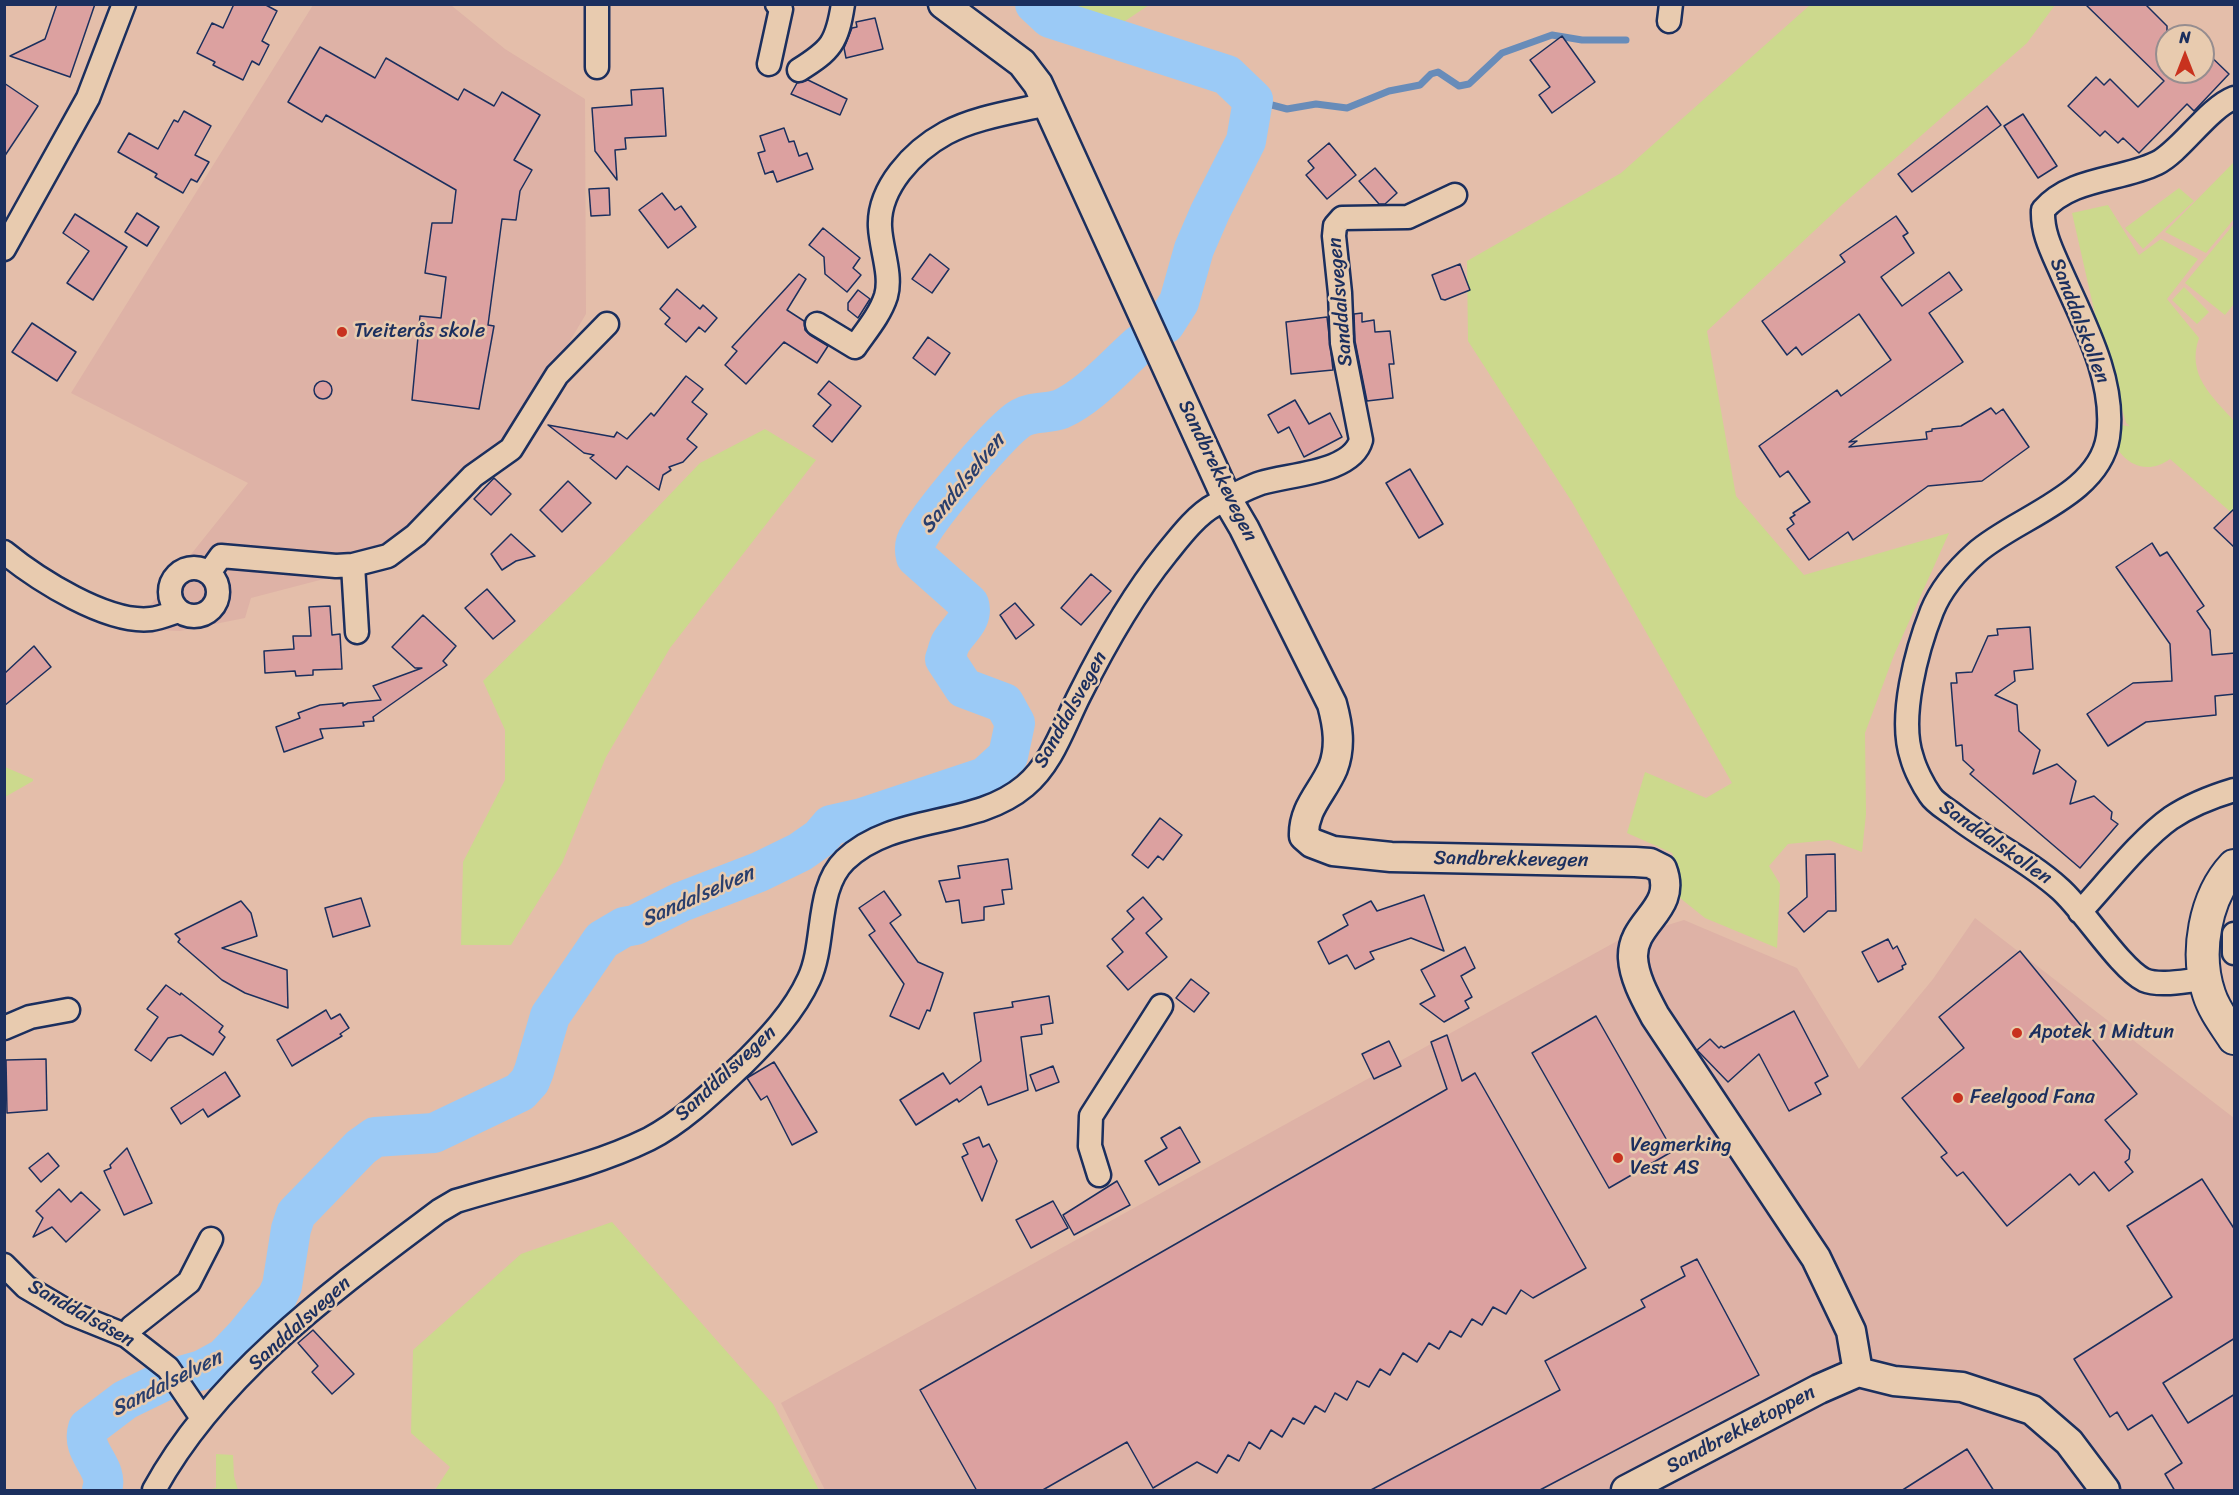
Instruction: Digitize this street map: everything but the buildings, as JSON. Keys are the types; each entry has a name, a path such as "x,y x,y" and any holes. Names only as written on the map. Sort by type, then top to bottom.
{"main road":[{"path":"2235,866 2220,886 2209,912 2203,961 2216,1010 2235,1038"}],"street":[{"path":"4,249 88,98 124,4"},
{"path":"597,4 597,67"},
{"path":"769,64 782,9 777,4"},
{"path":"799,70 826,53 837,37 843,4"},
{"name":"Sandbrekkevegen","path":"943,4 1022,63 1038,84 1227,499 1244,528 1332,704 1338,728 1338,749 1333,769 1309,809 1304,824 1304,836 1312,843 1333,851 1390,857 1635,862 1650,863 1662,869 1668,883 1666,894 1636,942 1633,958 1644,995 1655,1016 1816,1258 1851,1331 1858,1372"},
{"name":"Sanddalskollen","path":"2206,979 2157,983 2136,975 2061,890 2021,860 1973,830 1930,796 1911,757 1907,722 1921,641 1934,607 1952,578 1977,552 2065,495 2089,476 2104,452 2109,422 2105,388 2085,327 2045,235 2043,210 2052,200 2077,187 2158,163 2196,137 2235,98"},
{"path":"817,324 855,347 878,315 886,294 880,226 884,200 896,178 915,157 945,134 988,117 1047,104"},
{"name":"Sanddalsvegen","path":"154,1491 169,1463 202,1418 321,1299 439,1210 456,1201 591,1163 652,1138 728,1078 772,1034 809,980 817,952 828,890 840,866 859,849 880,837 980,811 1002,802 1031,782 1062,735 1095,665 1166,555 1212,506 1256,485 1334,466 1350,458 1358,448 1361,440 1342,343 1335,226 1342,218 1408,217 1455,195"},
{"path":"209,573 221,556 353,566 388,555 416,535 473,476 511,449 557,375 607,324"},
{"path":"4,552 64,591 108,612 150,619 178,611"},
{"path":"353,566 357,632"},
{"path":"198,567 209,573 217,582 218,589 214,607 204,615 191,617 178,611 171,601 169,588 174,577 185,569 198,567"},
{"path":"2080,912 2131,856 2171,818 2218,795 2235,790"},
{"path":"2235,934 2235,954"},
{"path":"1099,1175 1090,1146 1091,1116 1161,1006"},
{"path":"4,1028 30,1017 68,1010"},
{"path":"127,1336 132,1327 189,1282 211,1239"},
{"name":"Sanddalsåsen","path":"4,1265 26,1287 61,1308 127,1336 174,1378 202,1418"},
{"path":"1858,1372 1894,1381 1962,1387 2032,1410 2069,1442 2105,1491"},
{"name":"Sandbrekketoppen","path":"1626,1491 1766,1416 1858,1372"}],"shaded area":[{"name":"Tveiterås skole","path":"313,5 452,6 505,49 585,99 586,314 493,470 389,562 251,598 245,618 180,631 135,629 148,608 248,483 71,393"},
{"path":"1975,918 2234,1118 2234,1490 825,1490 781,1403 1619,940 1684,920 1797,968 1859,1069 1933,979"}],"green space":[{"path":"1057,5 1149,5 1101,37 1104,19 1085,26"},
{"path":"1810,5 2055,5 2027,43 1843,204 1707,331 1736,496 1804,575 1949,533 1894,655 1865,733 1866,814 1862,852 1829,840 1788,844 1769,866 1780,884 1777,948 1705,918 1680,898 1679,872 1672,853 1627,833 1645,772 1706,798 1732,783 1572,502 1468,341 1467,261 1621,173"},
{"path":"2234,162 2234,219 2206,253 2165,232"},
{"path":"2179,188 2194,201 2143,249 2125,228"},
{"path":"2108,205 2139,255 2161,239 2198,259 2167,299 2199,338 2196,363 2203,384 2234,421 2234,515 2170,459 2156,466 2142,466 2129,461 2118,450 2119,425 2130,426 2126,423 2097,323 2072,213"},
{"path":"2234,224 2234,304 2225,315 2185,283"},
{"path":"2184,287 2209,312 2197,324 2172,300"},
{"path":"765,429 816,460 670,648 606,757 562,863 511,945 461,945 463,862 505,780 505,730 483,681 606,561 700,463"},
{"path":"5,767 33,779 33,781 5,797"},
{"path":"612,1222 773,1404 819,1490 435,1490 450,1467 411,1433 413,1350 521,1254"},
{"path":"216,1454 233,1455 234,1476 238,1490 207,1490 216,1488"}],"waterway":[{"path":"1035,4 1050,18 1227,75 1253,100 1246,141 1210,212 1194,249 1179,302 1165,324"},
{"path":"1253,100 1287,109 1316,104 1347,108 1389,91 1420,85 1431,74 1438,72 1459,86 1469,84 1502,53 1552,35 1582,40 1626,40"},
{"name":"Sandalselven","path":"102,1490 102,1474 88,1445 88,1428 125,1400 164,1381 202,1370 224,1358 277,1297 282,1286 291,1229 296,1214 361,1147 375,1137 434,1133 520,1092 530,1081 534,1071 550,1016 602,940 624,927 635,925 681,902 759,872 800,852 820,838 831,825 862,818 985,777 1008,756 1015,723 1004,703 964,688 945,659 950,644 967,620 969,604 916,557 915,544 951,492 1011,425 1026,416 1056,411 1072,403 1092,389 1139,345"}],"place":[{"name":"Tveiterås skole","path":"342,332"},
{"name":"Apotek 1 Midtun","path":"2017,1033"},
{"name":"Feelgood Fana","path":"1958,1098"},
{"name":"Vegmerking Vest AS","path":"1618,1158"}]}
